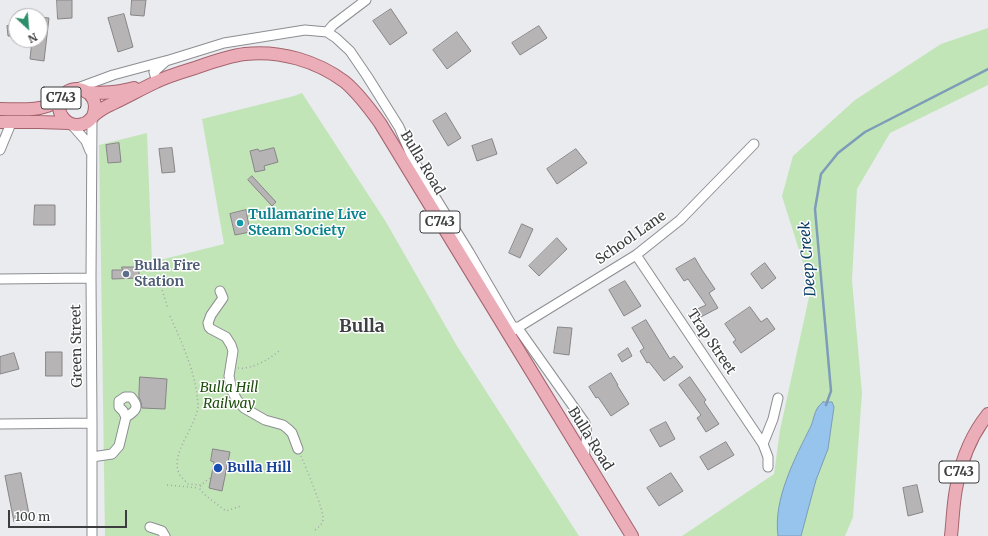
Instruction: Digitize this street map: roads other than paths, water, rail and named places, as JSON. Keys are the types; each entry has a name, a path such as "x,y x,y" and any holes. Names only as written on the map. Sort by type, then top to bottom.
{"main road":[{"name":"Bulla Road","path":"92,117 110,104 157,82 220,59 245,54 290,56 310,62 329,71 345,83 364,101 380,123 513,330 585,459 632,536"},
{"name":"Bulla Road","path":"75,92 109,93 157,82"},
{"name":"C743","path":"0,109 42,108 75,92 91,95 94,100 95,111 92,117 82,125 6,122"},
{"name":"C743","path":"71,124 65,121 61,116 59,105 61,99 75,92"},
{"name":"C743","path":"952,536 956,485 963,458 974,434 988,414"}],"street":[{"path":"75,92 113,75 166,61 224,43 305,30 327,32 333,25 366,0"},
{"name":"Bulla Road","path":"327,32 350,51 399,127 427,184 470,252 513,330"},
{"path":"157,82 154,72 166,61"},
{"name":"Green Street","path":"92,117 92,536"},
{"path":"0,150 6,122"},
{"name":"Green Street","path":"71,124 86,141 91,156"},
{"name":"School Lane","path":"513,330 636,255 680,220 754,144"},
{"name":"Trap Street","path":"636,255 763,444"},
{"path":"0,279 91,278"},
{"path":"220,291 223,298 211,315 208,323 211,329 226,337 231,345 233,351 229,376 232,392 244,408 265,420 283,425 288,429 292,433 298,449"},
{"path":"513,330 585,423 596,440"},
{"path":"768,467 768,458 763,444 778,398"},
{"path":"92,457 112,454 119,446 126,417"},
{"path":"750,426 763,426 772,419"},
{"path":"0,424 92,423"},
{"path":"585,423 588,435 585,449 585,459"},
{"path":"150,527 162,531 165,536"}],"water":[{"path":"823,402 832,402 834,407 828,449 816,480 801,536 778,536 777,522 782,493 798,451 811,426 816,410"}],"waterway":[{"name":"Deep Creek","path":"826,405 831,391 815,209 821,174 838,153 865,132 988,69"}],"place":[{"name":"Tullamarine Live Steam Society","path":"240,223"},
{"name":"Bulla Fire Station","path":"126,274"},
{"name":"Bulla Hill","path":"218,468"}],"district":[{"name":"Bulla","path":"362,327"}],"park label":[{"name":"Bulla Hill Railway","path":"229,396"}]}
